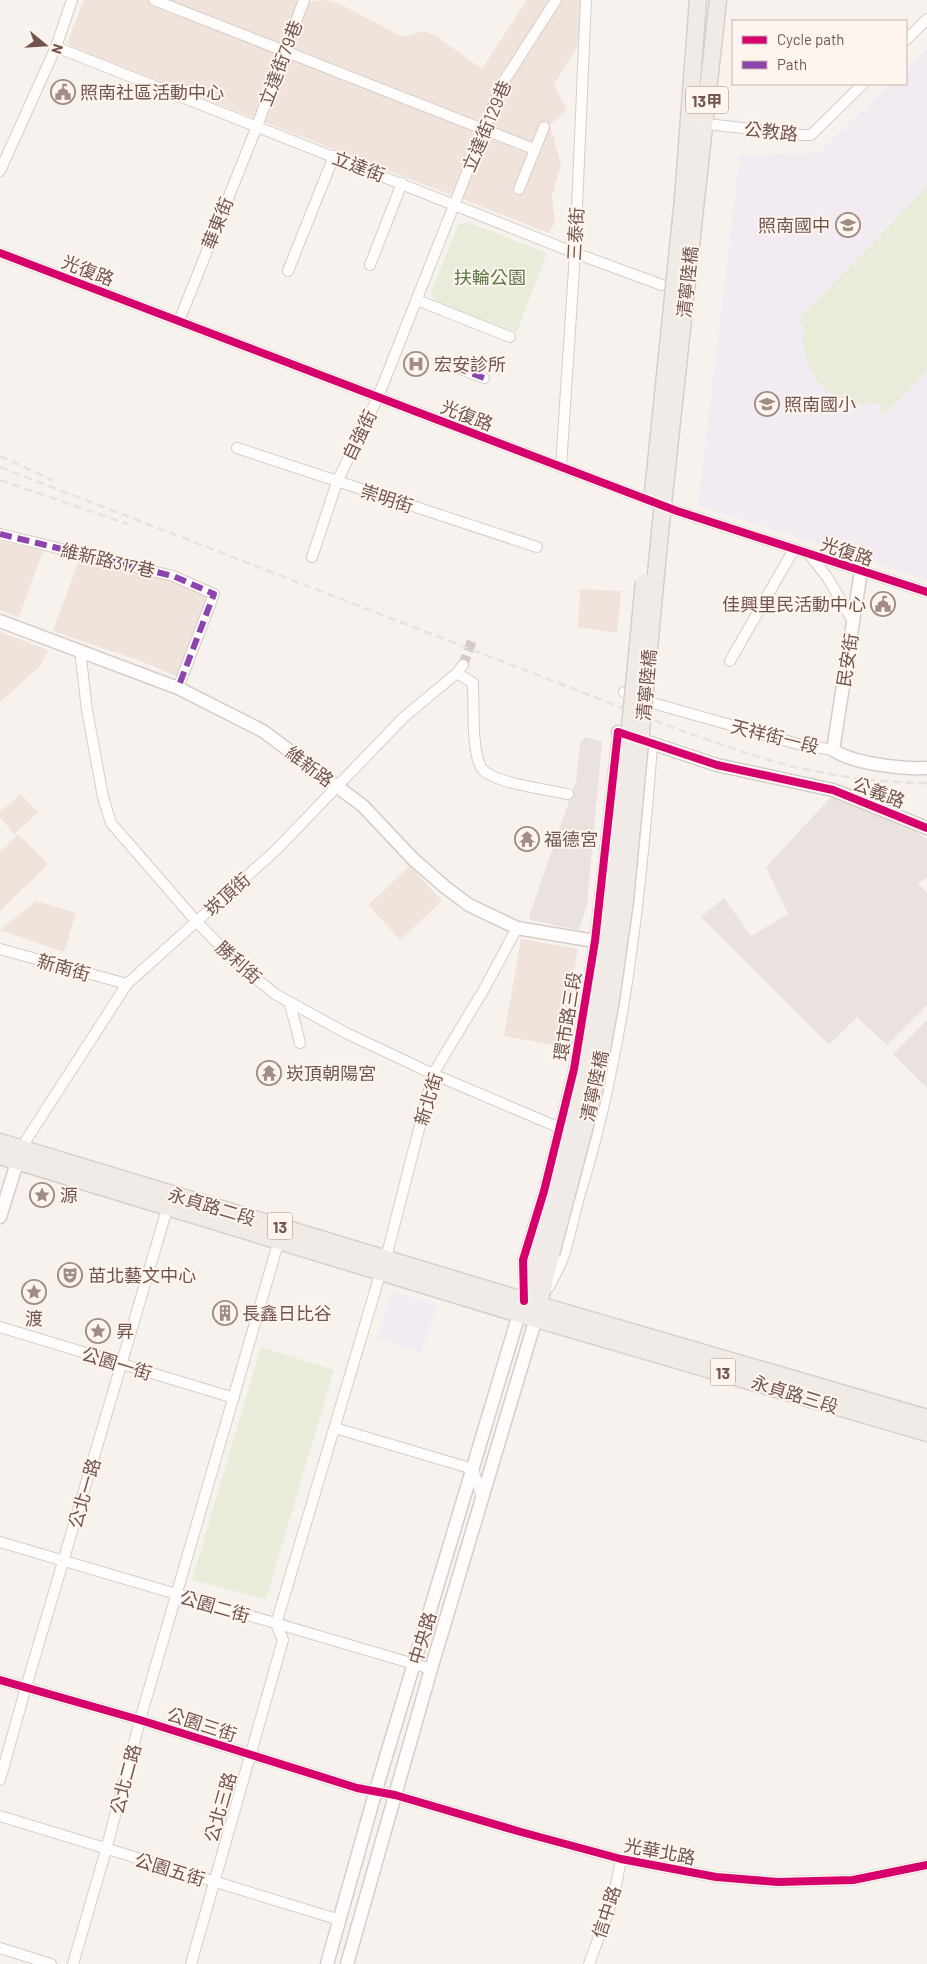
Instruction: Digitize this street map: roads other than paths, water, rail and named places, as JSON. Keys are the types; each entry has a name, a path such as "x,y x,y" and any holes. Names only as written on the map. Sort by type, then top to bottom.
{"main road":[{"name":"13甲","path":"690,199 688,122 698,0"},
{"name":"13甲","path":"690,199 705,124 718,0"},
{"name":"清寧陸橋","path":"529,1309 545,1253 576,1114 598,1001 609,928 690,199"},
{"name":"永貞路二段","path":"0,1142 19,1155 168,1206 228,1218 280,1240 384,1265"},
{"name":"永貞路二段","path":"0,1156 19,1155 529,1309"},
{"name":"永貞路三段","path":"529,1309 927,1418"},
{"name":"永貞路三段","path":"529,1309 927,1433"}],"street":[{"path":"0,171 56,47 72,0"},
{"path":"154,0 534,149"},
{"name":"立達街79巷","path":"256,126 286,52 304,0"},
{"name":"立達街129巷","path":"454,203 502,84 556,0"},
{"name":"三泰街","path":"561,467 575,253 586,0"},
{"path":"907,39 927,19"},
{"name":"立達街","path":"56,47 454,203 575,253 662,285"},
{"name":"公教路","path":"688,122 802,136 811,135 862,85"},
{"name":"華東街","path":"178,321 256,126"},
{"path":"518,189 544,127"},
{"path":"288,271 334,156"},
{"path":"370,265 402,183"},
{"name":"自強街","path":"312,557 337,482 378,397 454,203"},
{"name":"光復路","path":"0,253 677,511 927,592"},
{"path":"417,300 510,337"},
{"path":"439,361 484,378"},
{"name":"崇明街","path":"237,448 537,547"},
{"name":"維新路317巷","path":"0,534 173,576 214,594 178,688"},
{"path":"730,661 794,549"},
{"path":"808,554 827,577 853,620"},
{"name":"民安街","path":"833,750 861,571"},
{"name":"維新路","path":"0,621 178,688 263,731 363,806 413,859 469,905 518,928 595,942"},
{"name":"勝利街","path":"80,650 87,710 103,797 111,823 196,921 236,962 290,1004 346,1033 433,1074 560,1128"},
{"name":"崁頂街","path":"19,1155 127,984 276,850 404,718 460,669 473,683 476,754 483,770 496,779 568,794"},
{"name":"天祥街一段","path":"624,692 656,704 798,744 833,750 844,757 861,762 927,768"},
{"name":"公義路","path":"618,732 652,745 733,770 819,787 853,798 927,828"},
{"name":"環市路三段","path":"529,1309 524,1260 574,1070 595,942 618,732"},
{"path":"529,1309 561,1262 599,1126 619,1027 645,846 652,745"},
{"name":"新北街","path":"276,1624 384,1265 433,1074 518,928"},
{"name":"新南街","path":"0,949 127,984"},
{"path":"588,984 625,988"},
{"path":"290,1004 300,1043"},
{"path":"0,1217 19,1155"},
{"name":"公北一路","path":"0,1780 168,1206"},
{"name":"公北二路","path":"73,1964 106,1850 140,1720 280,1240"},
{"name":"中央路","path":"327,1964 376,1790 473,1469 529,1309"},
{"name":"中央路","path":"347,1964 482,1498 529,1309"},
{"name":"公園一街","path":"0,1327 234,1398"},
{"path":"335,1428 473,1469 482,1498"},
{"name":"公園二街","path":"0,1542 431,1669"},
{"name":"公北三路","path":"191,1964 283,1640 276,1624"},
{"name":"公園三街","path":"0,1680 140,1720 357,1788 395,1794"},
{"name":"光華北路","path":"395,1794 521,1832 621,1859 716,1877 778,1882 853,1880 927,1865"},
{"name":"公園五街","path":"0,1816 106,1850 340,1920"},
{"name":"信中路","path":"589,1964 614,1896 621,1859"},
{"path":"0,1948 51,1964"}],"tunnel":[{"path":"463,665 473,638"}],"railway":[{"path":"0,456 52,480"},
{"path":"0,467 677,729 726,746 775,762 823,773 883,781 927,783"},
{"path":"0,480 128,524"}],"place":[{"name":"照南社區活動中心","path":"63,92"},
{"name":"照南國中","path":"848,225"},
{"name":"宏安診所","path":"416,364"},
{"name":"照南國小","path":"767,404"},
{"name":"佳興里民活動中心","path":"883,604"},
{"name":"福德宮","path":"527,839"},
{"name":"崁頂朝陽宮","path":"269,1073"},
{"name":"源","path":"42,1195"},
{"name":"苗北藝文中心","path":"70,1275"},
{"name":"渡","path":"34,1292"},
{"name":"長鑫日比谷","path":"225,1313"},
{"name":"昇","path":"98,1331"}],"park label":[{"name":"扶輪公園","path":"490,277"}]}
